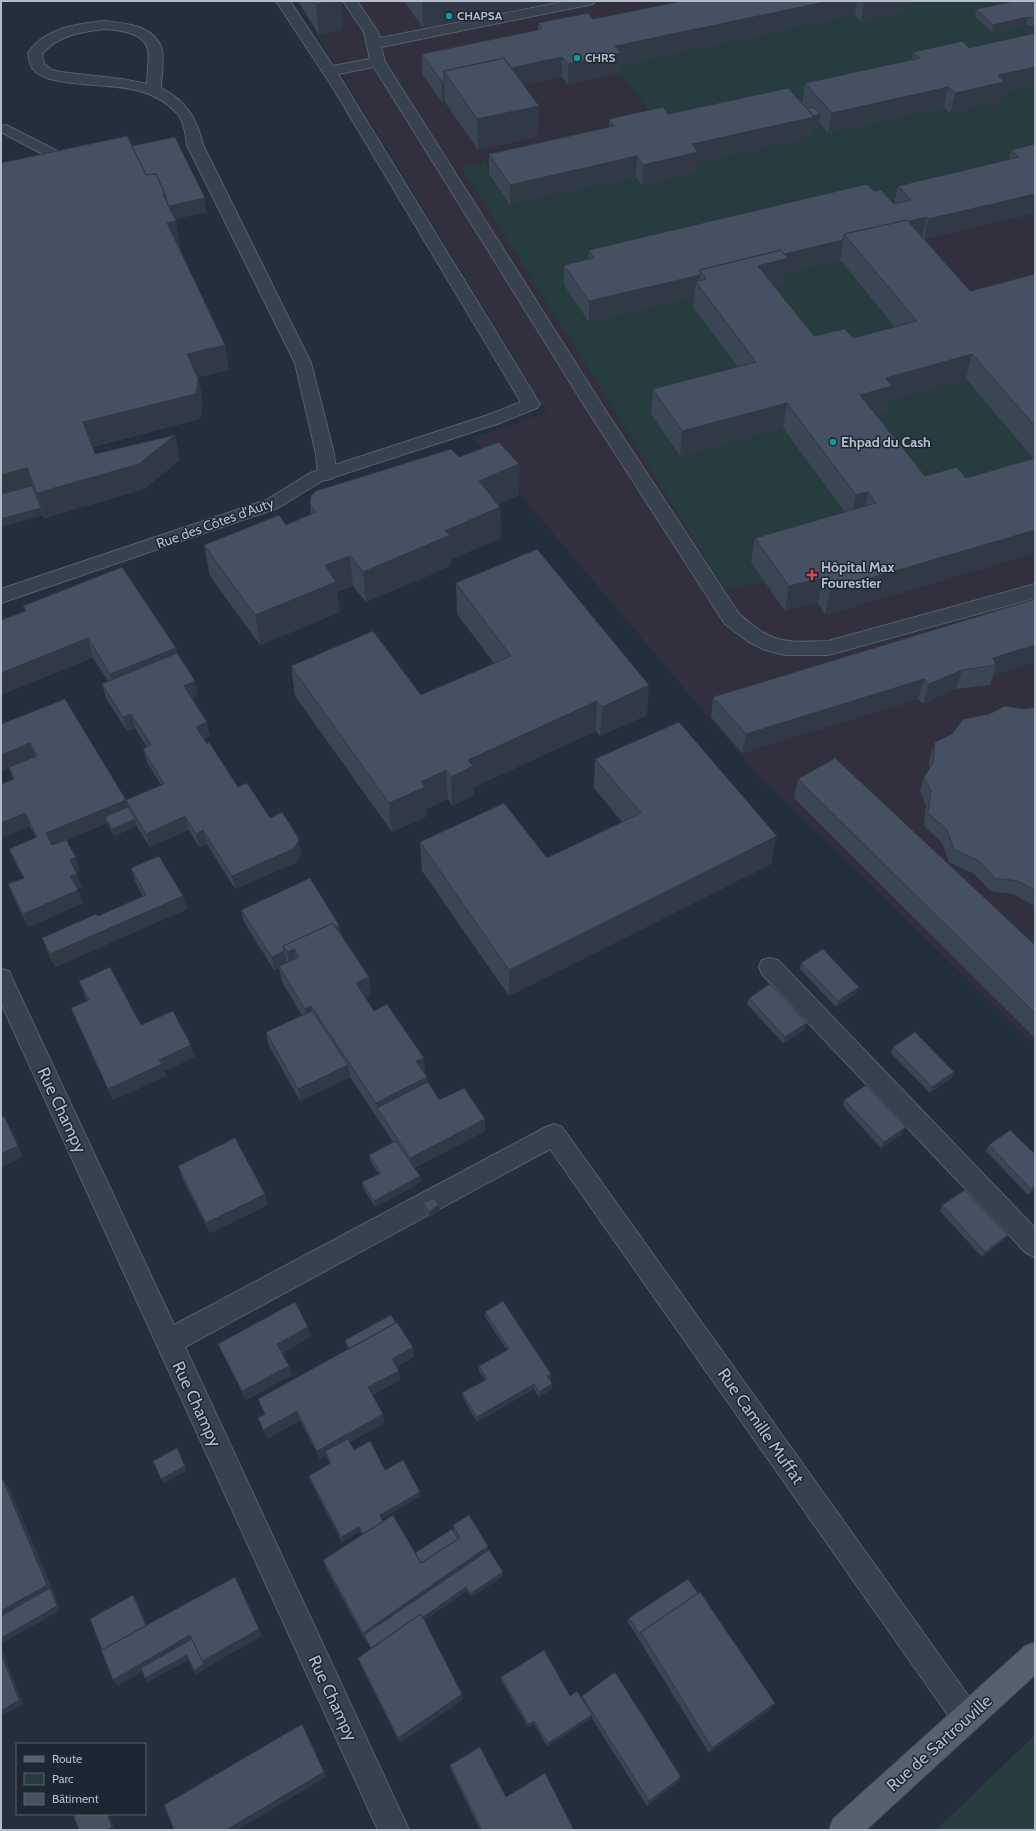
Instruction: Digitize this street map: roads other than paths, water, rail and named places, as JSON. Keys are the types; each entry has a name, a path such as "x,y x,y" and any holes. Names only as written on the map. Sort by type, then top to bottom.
{"main road":[{"name":"Rue de Sartrouville","path":"844,1830 1035,1656"}],"street":[{"path":"284,1 329,71 378,62"},
{"path":"350,1 372,32 378,62 595,408 732,619 753,635 772,645 800,648 828,648 1035,591"},
{"path":"374,44 588,1"},
{"path":"154,90 155,48 146,36 133,30 103,24 86,26 64,32 42,43 35,52 35,62 41,70 54,76 154,90 167,98 184,112 187,142 195,145 303,362 325,454 328,474"},
{"name":"Rue des Côtes d'Auty","path":"1,596 272,504 316,478 494,419 531,404 329,71"},
{"path":"6,129 80,164 50,170"},
{"path":"770,967 1035,1245"},
{"name":"Rue Champy","path":"1,978 394,1830"},
{"name":"Rue Camille Muffat","path":"169,1342 554,1135 967,1718"}],"place":[{"name":"CHAPSA","path":"449,16"},
{"name":"CHRS","path":"577,58"},
{"name":"Ehpad du Cash","path":"833,442"},
{"name":"Hôpital Max Fourestier","path":"812,575"}]}
